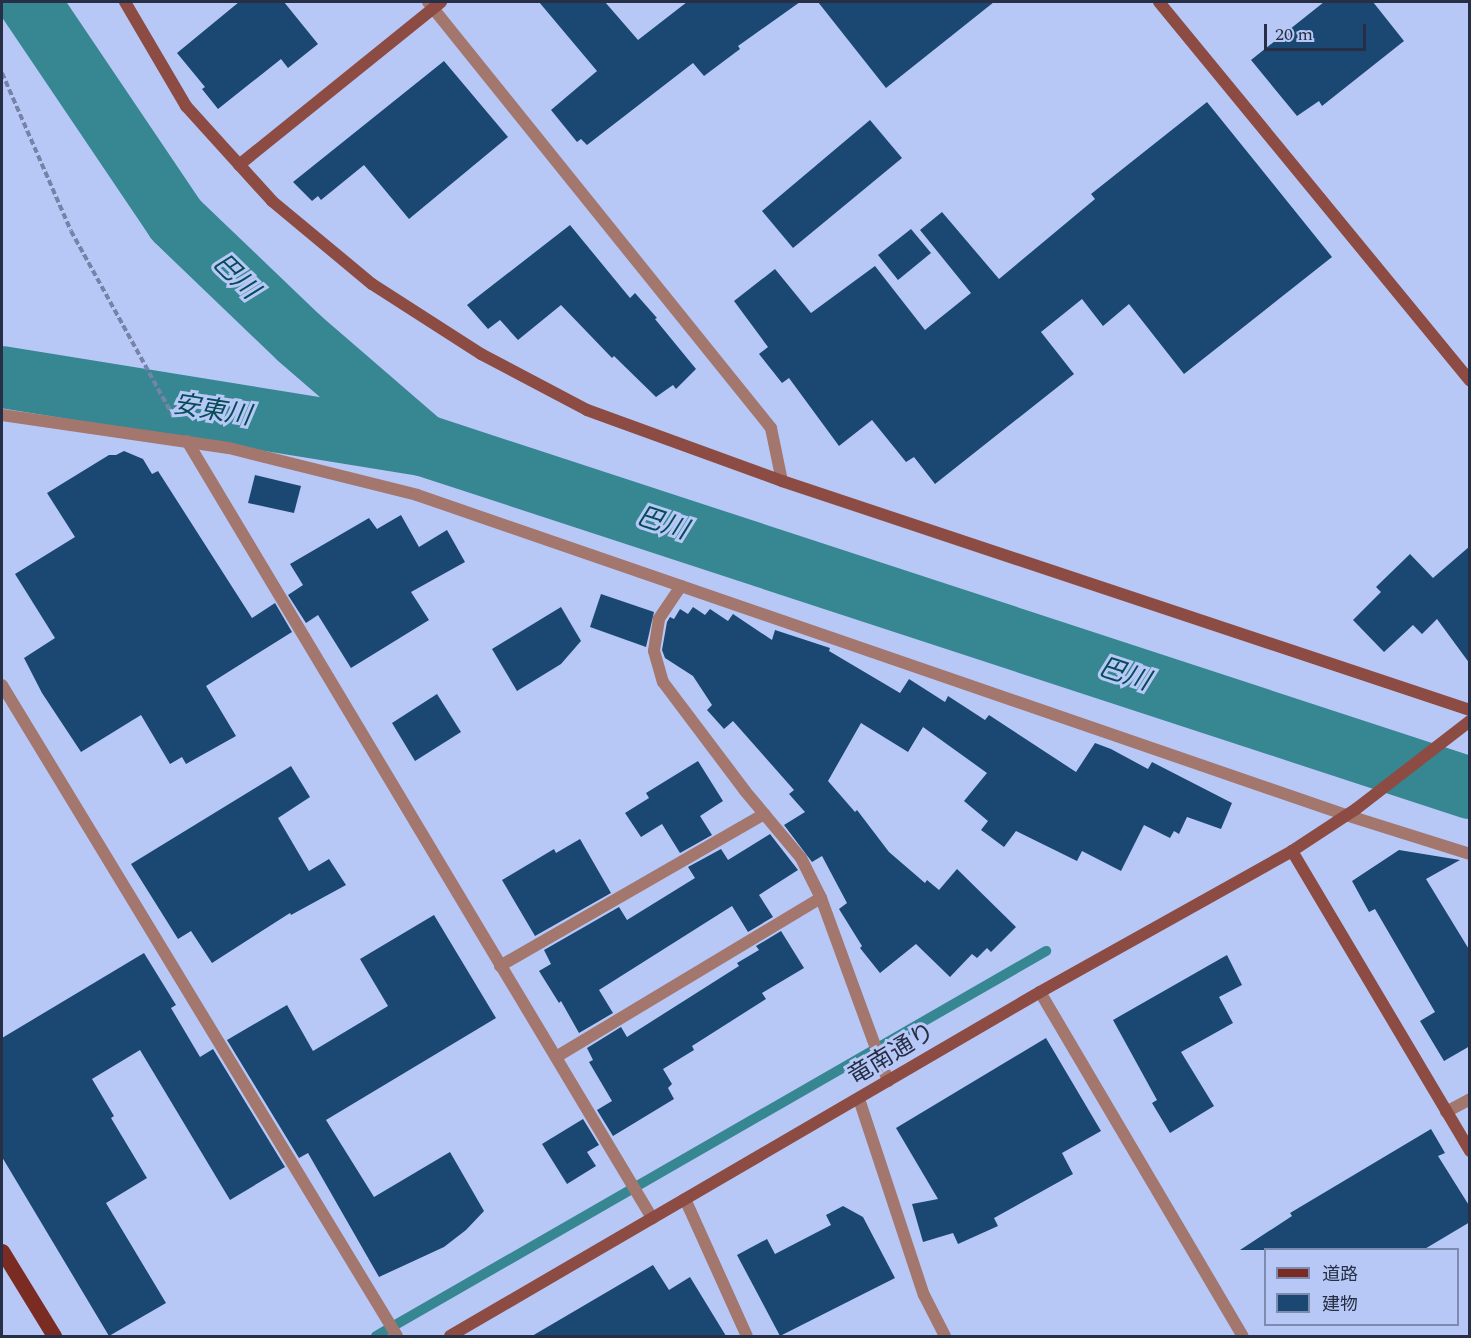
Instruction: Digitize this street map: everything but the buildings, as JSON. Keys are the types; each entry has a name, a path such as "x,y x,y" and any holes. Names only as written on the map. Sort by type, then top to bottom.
{"main road":[{"path":"2,1251 54,1336"}],"street":[{"path":"125,2 186,106 272,201 372,284 481,354 587,410 782,481 1470,710"},
{"path":"1159,2 1470,381"},
{"path":"239,165 434,4 771,428 782,481"},
{"path":"2,415 229,448 417,495 1470,854"},
{"path":"187,441 652,1218"},
{"path":"681,586 659,618 654,651 663,681 764,814 801,858 821,898 888,1081"},
{"path":"2,685 397,1336"},
{"name":"竜南通り","path":"450,1336 1040,992 1292,851 1351,812 1466,723"},
{"path":"500,966 764,814"},
{"path":"1292,851 1470,1151"},
{"path":"556,1057 821,898"},
{"path":"1040,992 1243,1336"},
{"path":"859,1099 924,1294 945,1336"},
{"path":"1446,1112 1470,1099"},
{"path":"685,1199 747,1336"}],"path":[{"path":"2,73 71,231 187,441"}],"waterway":[{"name":"巴川","path":"29,2 176,220 299,338 423,445 1470,788"},
{"name":"安東川","path":"2,377 423,445"},
{"path":"376,1336 1046,951"}]}
